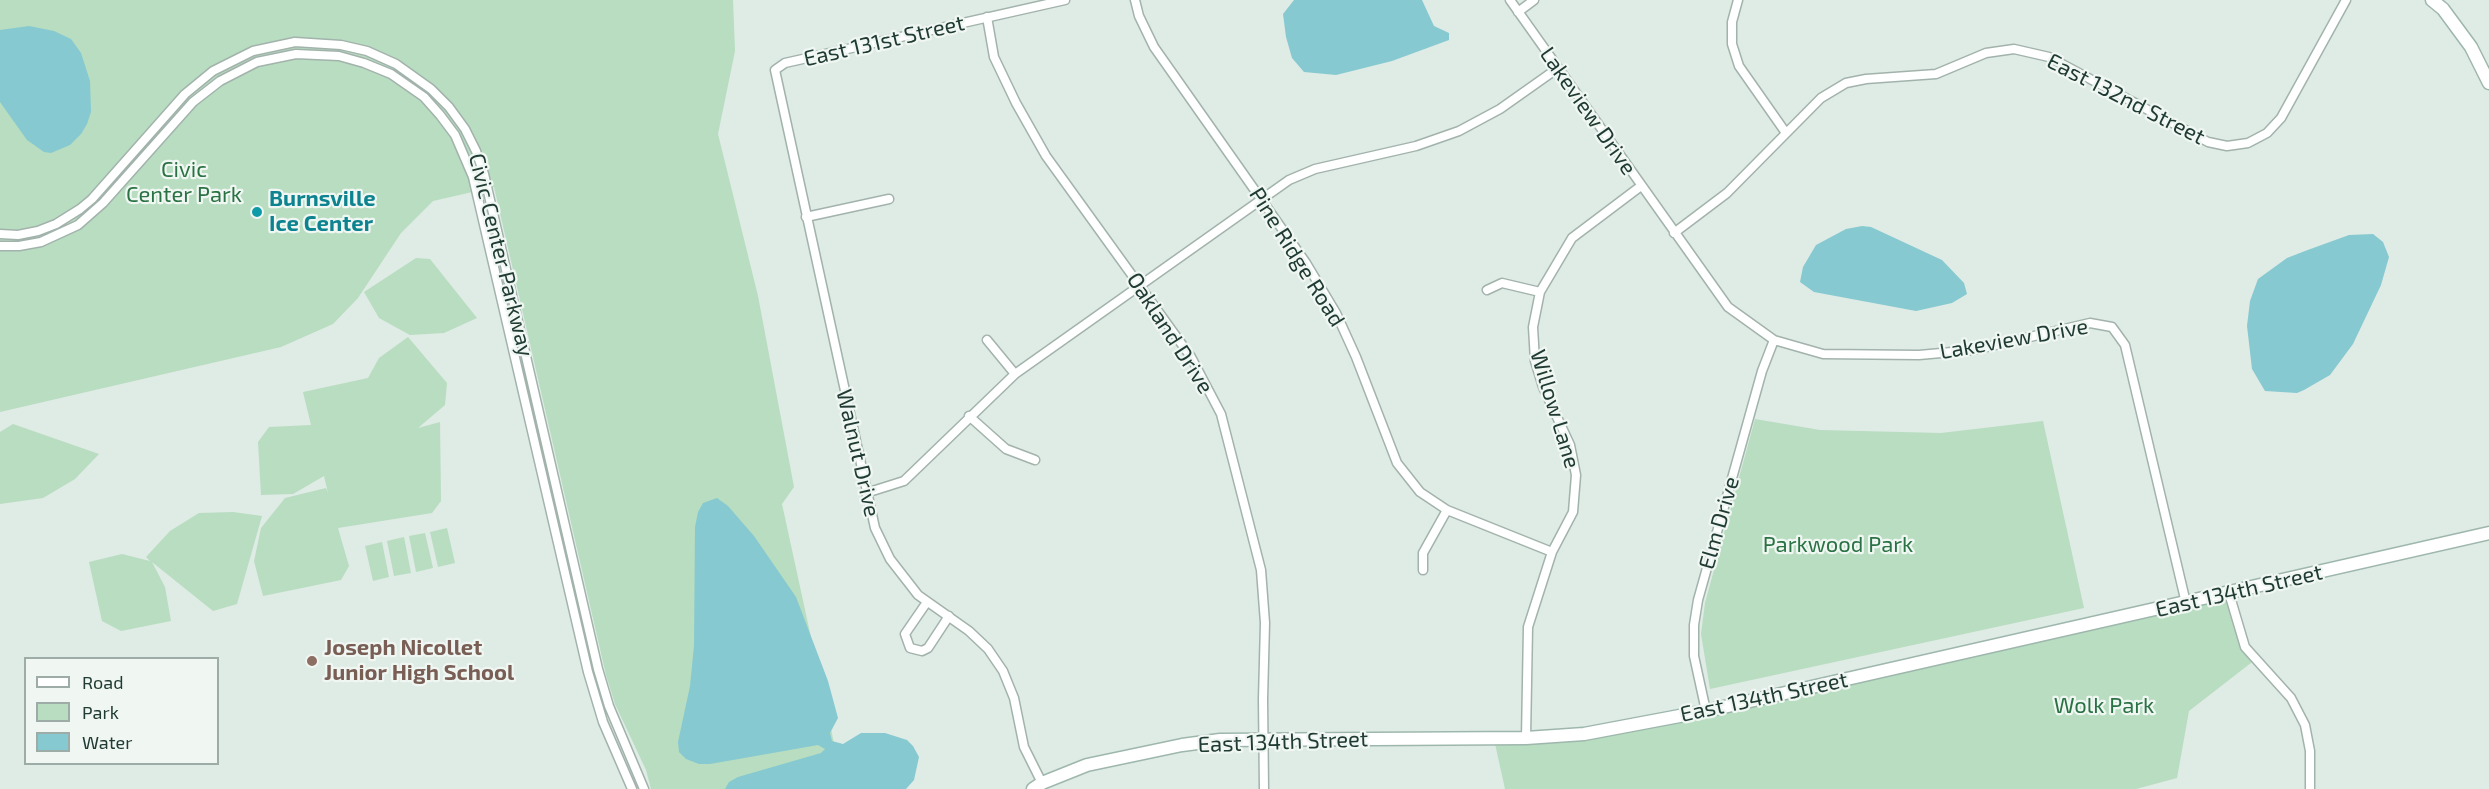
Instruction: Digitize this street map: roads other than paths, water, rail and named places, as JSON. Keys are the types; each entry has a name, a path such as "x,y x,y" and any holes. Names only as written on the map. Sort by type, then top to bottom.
{"street":[{"name":"East 131st Street","path":"775,70 785,63 1065,0"},
{"name":"Pine Ridge Road","path":"1135,0 1139,16 1154,47 1306,263 1336,313 1356,357 1397,463 1420,492 1447,510 1552,552"},
{"name":"Lakeview Drive","path":"1510,0 1728,307 1774,339 1823,354 1919,355 1974,350 2090,323 2112,327 2125,345 2186,603"},
{"path":"1518,12 1534,0"},
{"path":"1738,0 1732,22 1732,44 1739,66 1786,134"},
{"name":"East 132nd Street","path":"1674,233 1727,193 1821,98 1846,83 1866,79 1936,74 1986,53 2014,49 2049,57 2208,142 2227,146 2248,143 2267,134 2281,118 2346,0"},
{"path":"2432,0 2442,9 2471,47 2489,83"},
{"name":"Oakland Drive","path":"987,17 994,57 1016,103 1046,156 1191,357 1221,414 1261,570 1265,623 1264,789"},
{"name":"Civic Center Parkway","path":"0,234 18,235 38,231 56,224 80,209 110,179 185,94 220,67 253,51 295,42 341,45 368,51 396,64 431,88 465,129 484,174 598,669 614,718 644,789"},
{"name":"Civic Center Parkway","path":"0,246 20,246 41,242 78,225 104,203 193,102 220,81 257,62 296,54 339,56 377,68 414,89 433,106 448,125 461,145 473,177 588,672 601,716 632,789"},
{"path":"866,493 904,481 1015,374 1289,180 1315,169 1416,146 1459,131 1500,109 1558,68"},
{"name":"Walnut Drive","path":"775,70 875,528 890,559 918,595 969,631 988,649 1003,671 1014,698 1024,747 1038,786"},
{"name":"Willow Lane","path":"1526,738 1528,627 1552,552 1573,512 1576,475 1570,445 1543,387 1535,361 1533,327 1540,292 1572,238 1641,186"},
{"path":"806,217 889,199"},
{"path":"1487,290 1502,283 1540,292"},
{"name":"Elm Drive","path":"1706,711 1694,656 1695,616 1762,371 1774,339"},
{"path":"987,340 1015,374"},
{"path":"969,416 1006,449 1035,460"},
{"path":"1423,570 1423,553 1447,510"},
{"name":"East 134th Street","path":"1038,786 1087,765 1182,745 1220,740 1526,738 1584,734 1706,711 2489,533"},
{"path":"2229,593 2245,646 2291,698 2306,725 2310,751 2310,789"},
{"path":"927,602 905,634 910,648 922,651 928,648 949,616"}],"water":[{"path":"1294,0 1422,0 1434,26 1449,33 1449,40 1392,61 1336,75 1304,72 1292,58 1286,37 1283,14"},
{"path":"29,26 54,31 71,39 81,53 90,81 91,112 87,124 70,145 51,153 44,152 27,140 0,102 0,30"},
{"path":"1871,227 1942,260 1964,283 1967,294 1952,303 1916,311 1814,292 1800,282 1803,267 1816,245 1846,229"},
{"path":"2373,234 2383,242 2389,257 2381,285 2353,344 2330,375 2304,390 2297,393 2265,391 2252,369 2247,326 2250,301 2258,279 2287,258 2349,235"},
{"path":"717,498 728,506 754,536 796,597 828,681 838,718 830,733 832,741 843,744 861,733 885,733 907,740 919,757 914,780 906,789 725,789 729,782 738,777 821,753 825,749 818,745 710,764 699,764 686,759 679,752 678,742 690,686 694,646 695,527 698,512 703,503"}],"place":[{"name":"Burnsville Ice Center","path":"257,212"},
{"name":"Joseph Nicollet Junior High School","path":"312,661"}],"park label":[{"name":"Civic Center Park","path":"184,182"},
{"name":"Parkwood Park","path":"1838,545"},
{"name":"Wolk Park","path":"2104,706"}]}
